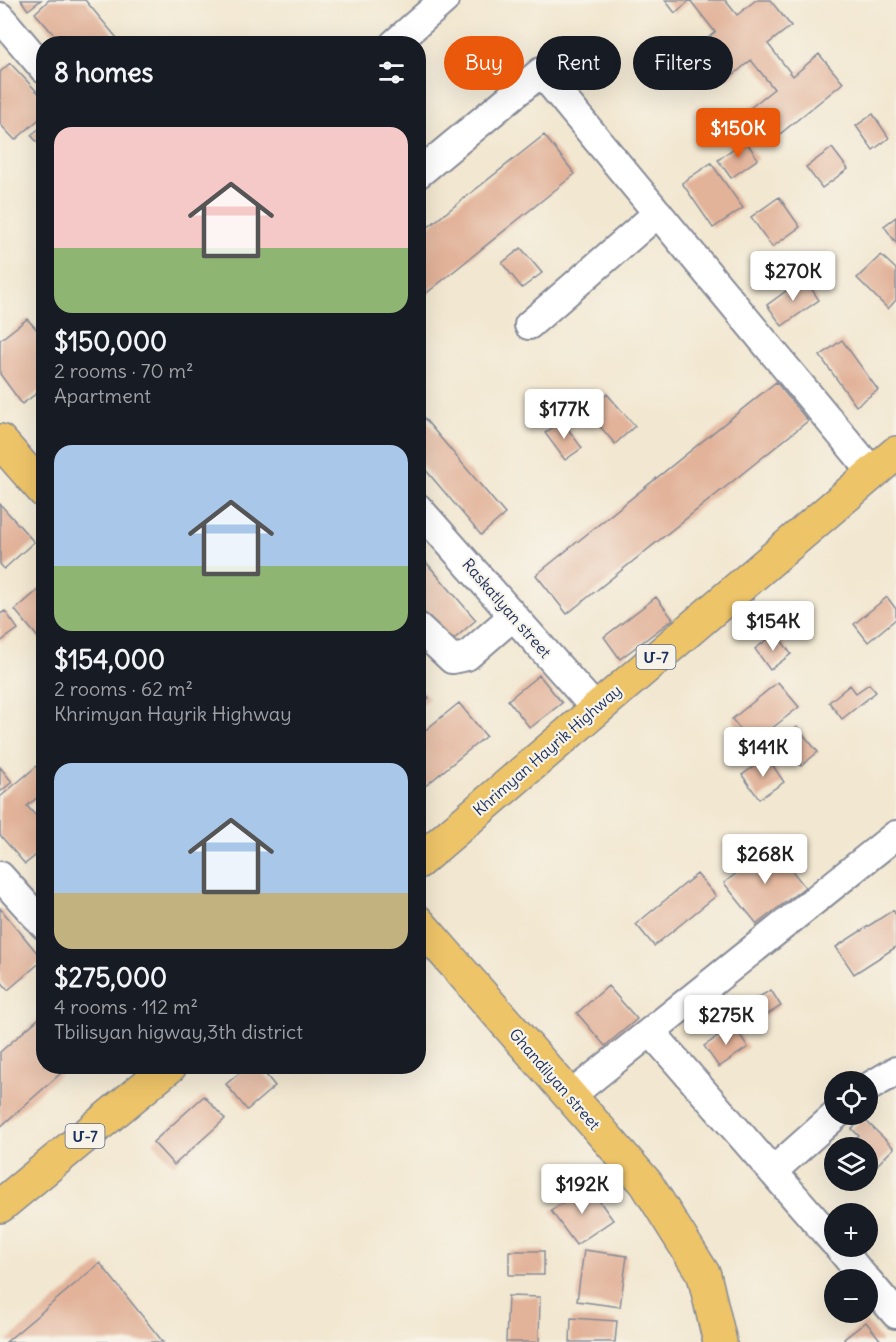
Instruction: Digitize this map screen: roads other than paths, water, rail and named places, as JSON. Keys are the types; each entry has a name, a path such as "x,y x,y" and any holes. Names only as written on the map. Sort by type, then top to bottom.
{"main road":[{"path":"0,441 36,482"},
{"name":"Khrimyan Hayrik Highway","path":"426,855 884,463"},
{"name":"Ghandilyan street","path":"426,931 646,1183 704,1275 720,1342"},
{"name":"Մ-7","path":"0,1206 160,1074"}],"street":[{"path":"403,36 444,0"},
{"path":"0,17 36,60"},
{"path":"426,167 541,72 658,213 884,463"},
{"path":"529,325 658,213"},
{"name":"Raskatlyan street","path":"426,517 596,708"},
{"path":"426,635 452,659 466,657 513,616"},
{"path":"570,1096 652,1033 896,835"},
{"path":"0,876 36,916"},
{"path":"652,1033 824,1230"},
{"path":"878,1082 896,1071"},
{"path":"773,1171 825,1125"},
{"path":"847,1257 858,1269"},
{"path":"878,1293 896,1314"}]}
